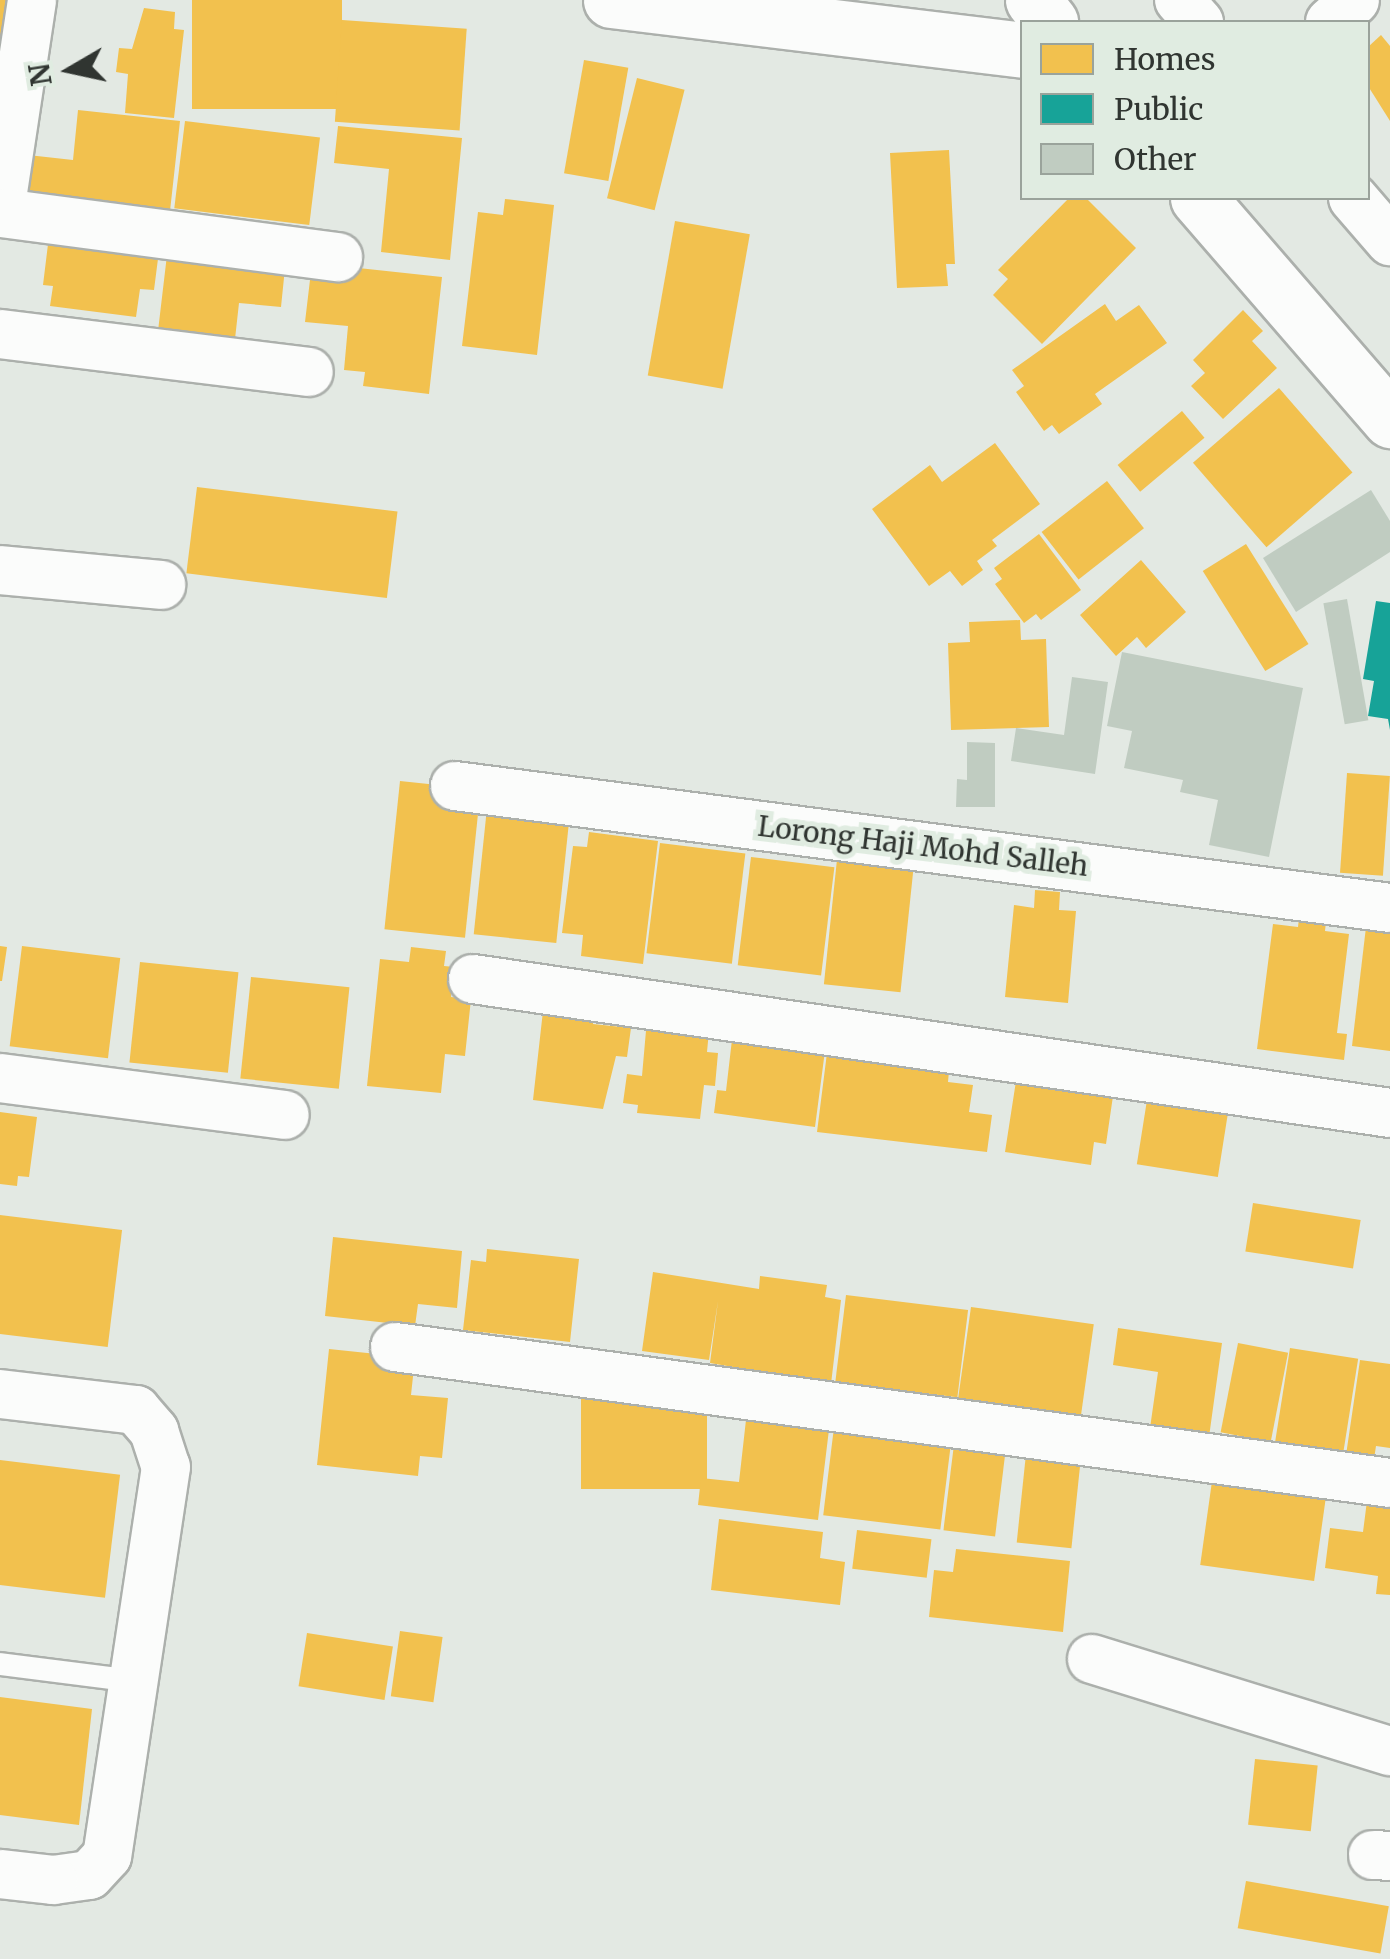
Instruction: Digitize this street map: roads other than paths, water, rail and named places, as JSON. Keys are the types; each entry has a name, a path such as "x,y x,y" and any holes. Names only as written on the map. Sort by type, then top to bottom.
{"street":[{"path":"32,0 1,212 338,257"},
{"path":"611,0 1020,50"},
{"path":"1179,0 1198,20"},
{"path":"1332,20 1356,0"},
{"path":"1200,200 1390,420"},
{"path":"1354,200 1390,241"},
{"path":"0,334 308,372"},
{"path":"0,570 160,585"},
{"name":"Lorong Haji Mohd Salleh","path":"456,786 1390,908"},
{"path":"474,980 1390,1113"},
{"path":"0,1078 285,1115"},
{"path":"395,1347 1390,1483"},
{"path":"0,1394 136,1410 154,1431 166,1467 107,1856 88,1875 53,1880 0,1874"},
{"path":"1092,1658 1390,1752"}],"lane":[{"path":"0,1664 134,1681"}]}
